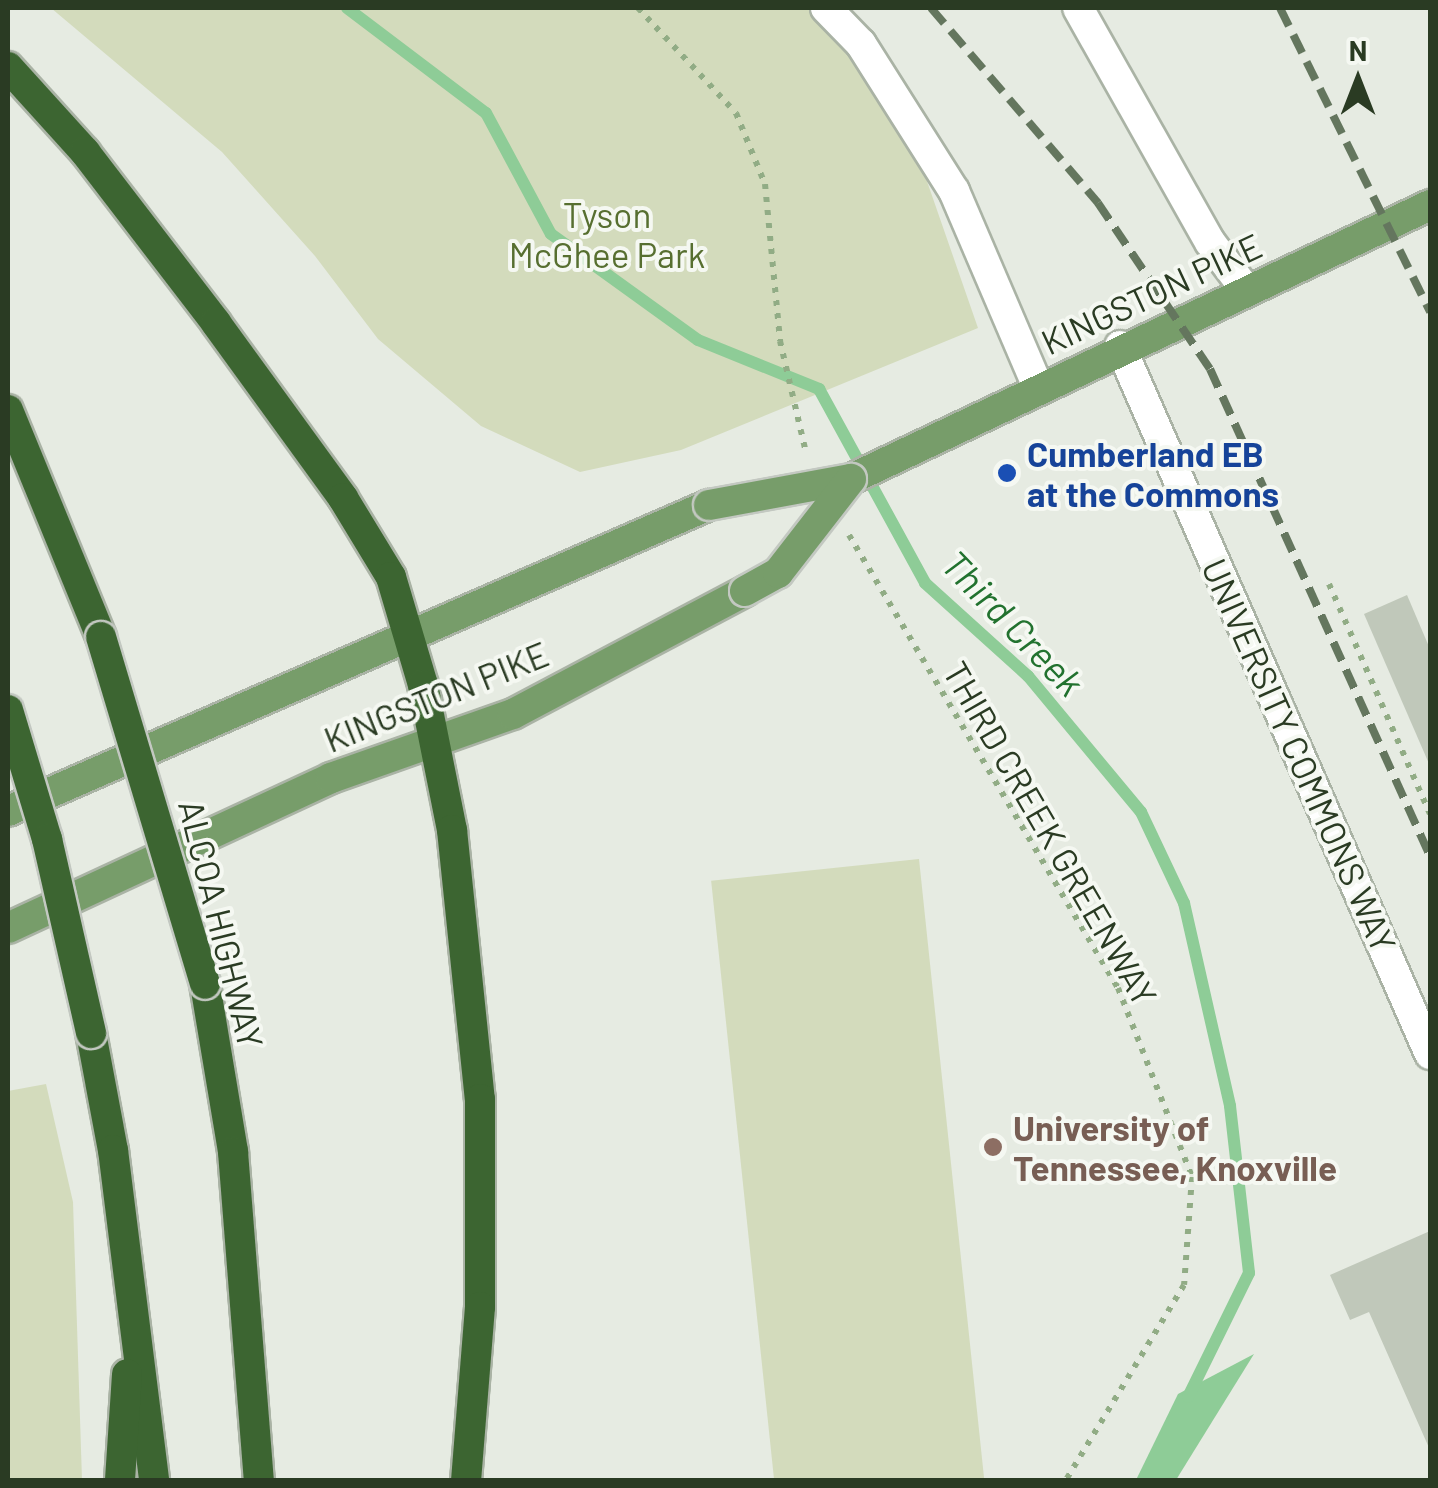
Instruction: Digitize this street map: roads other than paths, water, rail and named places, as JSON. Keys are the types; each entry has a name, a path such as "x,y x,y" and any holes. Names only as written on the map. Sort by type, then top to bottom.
{"highway":[{"path":"8,67 85,152 343,498 392,577 434,742 454,847 480,1099 480,1307 466,1480"},
{"name":"ALCOA HIGHWAY","path":"8,410 101,637 205,984 233,1152 259,1480"},
{"path":"8,710 47,838 91,1033 132,1301 154,1480"},
{"path":"120,1480 132,1301"}],"main road":[{"name":"KINGSTON PIKE","path":"8,811 709,504 851,479 1120,346 1430,205"},
{"name":"KINGSTON PIKE","path":"8,928 331,778 513,714 778,573 851,479"}],"street":[{"path":"826,8 862,44 954,191 1038,387"},
{"path":"1078,8 1210,242 1246,290"},
{"name":"UNIVERSITY COMMONS WAY","path":"1120,346 1430,1054"}],"waterway":[{"name":"Third Creek","path":"347,8 486,113 551,234 698,340 819,389 925,583 1028,676 1141,812 1184,903 1230,1106 1249,1273 1188,1397"}],"railway":[{"path":"931,8 1098,203 1210,369 1430,856"},
{"path":"1280,8 1430,312"}],"place":[{"name":"Cumberland EB at the Commons","path":"1007,473"},
{"name":"University of Tennessee, Knoxville","path":"993,1147"}],"park label":[{"name":"Tyson McGhee Park","path":"607,234"}]}
